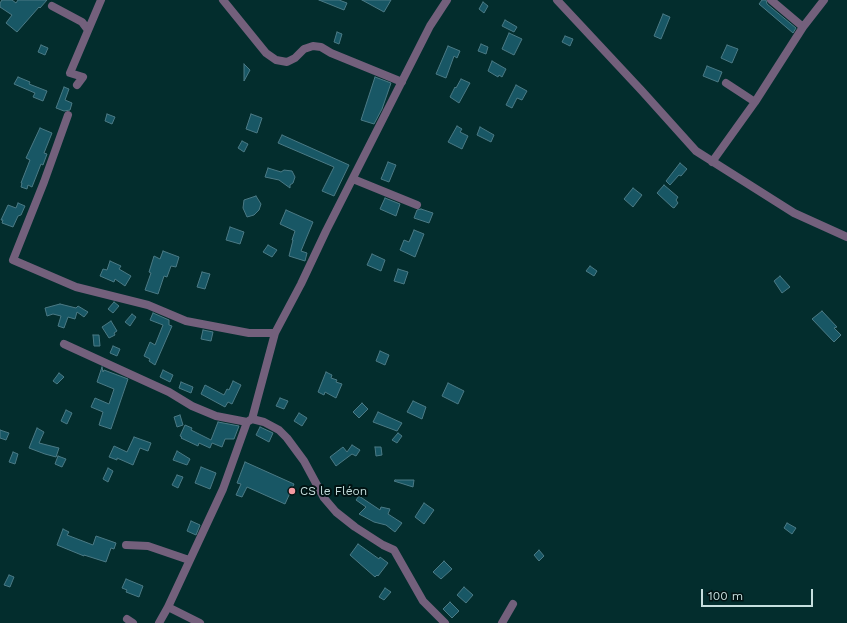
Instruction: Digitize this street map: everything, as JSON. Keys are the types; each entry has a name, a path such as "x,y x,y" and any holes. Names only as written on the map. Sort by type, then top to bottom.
{"street":[{"path":"78,85 83,78 70,73 101,0"},
{"path":"223,0 266,53 276,60 287,62 295,58 304,49 313,46 320,47 330,53 402,82"},
{"path":"159,623 168,607 223,489 249,421 275,333 430,26 447,0"},
{"path":"557,0 642,91 696,152 794,213 847,237"},
{"path":"771,0 803,27"},
{"path":"712,162 755,102 803,27 824,0"},
{"path":"52,6 82,22 88,30"},
{"path":"726,83 755,102"},
{"path":"68,115 44,182 13,260 76,287 148,304 186,321 249,333 275,333"},
{"path":"353,179 417,205"},
{"path":"64,344 134,376 192,406 216,416 264,422 278,430 287,438 304,461 314,482 336,512 355,527 383,545 394,550 423,601 444,623"},
{"path":"126,545 148,546 189,560"},
{"path":"502,623 513,604"},
{"path":"168,607 200,623"}],"building":[{"path":"2,0 12,0 16,3 18,0 47,0 17,32 6,23 12,15 0,7"},
{"path":"319,0 339,0 347,3 344,10"},
{"path":"362,0 391,0 384,12"},
{"path":"762,0 766,0 767,4 796,28 793,33 759,4"},
{"path":"483,2 488,6 484,13 479,9"},
{"path":"663,14 670,17 661,39 654,36"},
{"path":"505,20 517,27 514,32 502,26"},
{"path":"337,32 342,34 339,44 334,42"},
{"path":"509,33 522,39 514,55 502,49"},
{"path":"565,36 573,39 570,46 562,42"},
{"path":"481,44 488,47 486,54 478,51"},
{"path":"41,45 48,48 45,55 38,52"},
{"path":"727,45 738,49 732,63 721,58"},
{"path":"448,46 460,51 457,58 454,56 446,78 436,74"},
{"path":"492,61 506,69 502,77 499,75 498,77 488,71"},
{"path":"244,64 250,70 244,81"},
{"path":"707,66 722,72 718,82 703,76"},
{"path":"18,77 30,82 29,84 47,91 43,101 33,97 35,93 14,84"},
{"path":"375,77 391,83 382,109 374,124 361,120"},
{"path":"461,79 470,83 459,103 450,97"},
{"path":"516,85 527,91 522,100 517,98 512,108 506,105"},
{"path":"64,87 69,89 65,100 72,103 70,110 64,111 56,108"},
{"path":"107,114 115,117 112,124 105,121"},
{"path":"251,114 262,118 257,133 246,129"},
{"path":"457,126 462,129 460,132 468,136 462,149 448,142"},
{"path":"480,127 494,135 491,142 477,135"},
{"path":"40,128 52,133 44,153 47,154 43,165 41,164 32,187 28,185 27,189 21,187 21,183 30,160 26,158"},
{"path":"282,135 349,165 334,196 322,191 334,167 278,143"},
{"path":"242,141 248,144 244,152 238,148"},
{"path":"388,162 396,165 389,182 381,179"},
{"path":"680,163 687,169 670,185 666,181"},
{"path":"268,168 281,172 284,170 292,171 295,177 293,183 290,185 290,188 279,180 265,177"},
{"path":"664,185 678,197 676,200 678,203 674,208 657,193"},
{"path":"633,188 642,195 633,207 624,199"},
{"path":"256,196 261,204 259,210 254,215 247,217 243,208 244,200"},
{"path":"385,198 400,204 396,216 380,209"},
{"path":"18,203 25,206 13,227 2,223 3,220 1,220 8,205 16,208"},
{"path":"421,209 433,213 429,223 414,218 417,210"},
{"path":"286,210 313,222 301,251 307,253 305,261 289,256 295,231 280,224"},
{"path":"230,227 244,232 240,244 226,240"},
{"path":"414,230 424,234 415,257 400,250 404,240 409,242"},
{"path":"268,245 277,250 272,257 263,252"},
{"path":"163,251 179,257 176,267 171,266 167,277 164,276 158,294 145,290 151,273 149,272 154,256 160,259"},
{"path":"372,254 385,260 381,271 367,265"},
{"path":"110,261 121,266 119,269 131,276 125,286 115,279 114,282 100,276 103,269 107,270"},
{"path":"590,266 597,271 594,276 586,271"},
{"path":"398,269 408,272 404,284 394,281"},
{"path":"202,272 210,274 205,289 197,287"},
{"path":"780,276 790,287 782,293 774,281"},
{"path":"114,302 119,306 113,313 108,309"},
{"path":"60,304 76,308 78,306 88,312 84,317 77,312 75,319 68,317 64,328 58,326 61,316 53,314 47,316 45,308"},
{"path":"822,311 837,327 834,328 841,335 834,342 812,319"},
{"path":"153,313 169,320 169,325 172,326 155,365 149,361 150,359 144,356 150,342 155,345 163,325 150,320"},
{"path":"132,314 136,317 130,326 125,322"},
{"path":"111,321 117,331 114,333 115,335 109,338 102,327"},
{"path":"203,330 213,332 211,341 201,339"},
{"path":"93,335 99,335 100,346 94,346"},
{"path":"113,346 120,349 117,356 110,353"},
{"path":"380,351 389,355 385,365 376,361"},
{"path":"102,367 103,372 104,370 128,379 111,429 99,425 103,412 91,407 95,398 109,404 114,389 97,382"},
{"path":"163,370 173,375 170,382 160,377"},
{"path":"326,372 332,375 331,378 337,380 336,382 342,384 336,398 325,392 324,395 318,392"},
{"path":"59,373 64,377 57,384 53,381"},
{"path":"233,381 241,385 232,404 228,402 225,407 201,394 205,385 224,395 227,389 229,390"},
{"path":"181,382 193,387 191,393 179,388"},
{"path":"448,383 464,391 458,404 442,396"},
{"path":"280,398 288,401 284,409 276,406"},
{"path":"413,401 426,407 422,419 407,412"},
{"path":"362,403 368,409 359,418 353,412"},
{"path":"66,410 72,413 67,424 61,421"},
{"path":"378,412 402,423 397,431 373,422"},
{"path":"299,413 307,418 302,426 294,421"},
{"path":"180,415 183,425 177,427 174,417"},
{"path":"218,422 239,426 234,439 225,439 222,447 212,443 210,448 199,443 198,446 181,438 182,437 180,436 185,425 192,428 191,430 211,440"},
{"path":"260,427 273,433 269,442 256,435"},
{"path":"37,428 44,432 39,443 59,448 56,457 29,448"},
{"path":"0,430 9,433 6,440 0,438"},
{"path":"398,433 402,436 397,443 392,440"},
{"path":"134,437 151,443 148,451 140,448 133,465 117,458 117,460 109,457 114,446 127,452"},
{"path":"352,445 360,450 356,456 352,454 336,466 330,457 343,447 347,452"},
{"path":"375,447 381,447 382,455 376,456"},
{"path":"177,451 190,459 187,465 173,460"},
{"path":"13,452 18,454 15,464 9,462"},
{"path":"58,456 66,459 62,467 55,464"},
{"path":"245,462 294,484 285,504 247,487 242,497 236,495 241,484 237,483"},
{"path":"201,467 216,473 210,489 195,483"},
{"path":"108,468 113,471 108,482 103,479"},
{"path":"177,475 183,477 178,488 172,485"},
{"path":"414,480 413,487 394,481"},
{"path":"359,496 380,510 381,507 390,509 388,514 402,523 395,532 386,525 374,522 359,514 366,507 356,500"},
{"path":"424,503 434,510 424,524 415,517"},
{"path":"191,521 200,525 196,535 187,531"},
{"path":"787,523 796,528 792,534 784,528"},
{"path":"63,529 69,532 67,535 93,545 96,536 116,543 114,549 111,548 106,562 84,556 57,545"},
{"path":"358,544 379,559 380,557 388,563 378,576 377,575 375,577 350,555"},
{"path":"539,550 544,556 539,561 534,555"},
{"path":"444,561 452,569 441,579 433,572"},
{"path":"9,575 14,577 10,587 4,585"},
{"path":"126,579 143,586 139,597 126,592 127,590 122,588"},
{"path":"464,587 473,595 466,603 457,595"},
{"path":"385,588 391,592 384,600 379,597"},
{"path":"450,602 459,611 452,618 443,609"}],"place":[{"name":"CS le Fléon","path":"292,491"}]}
